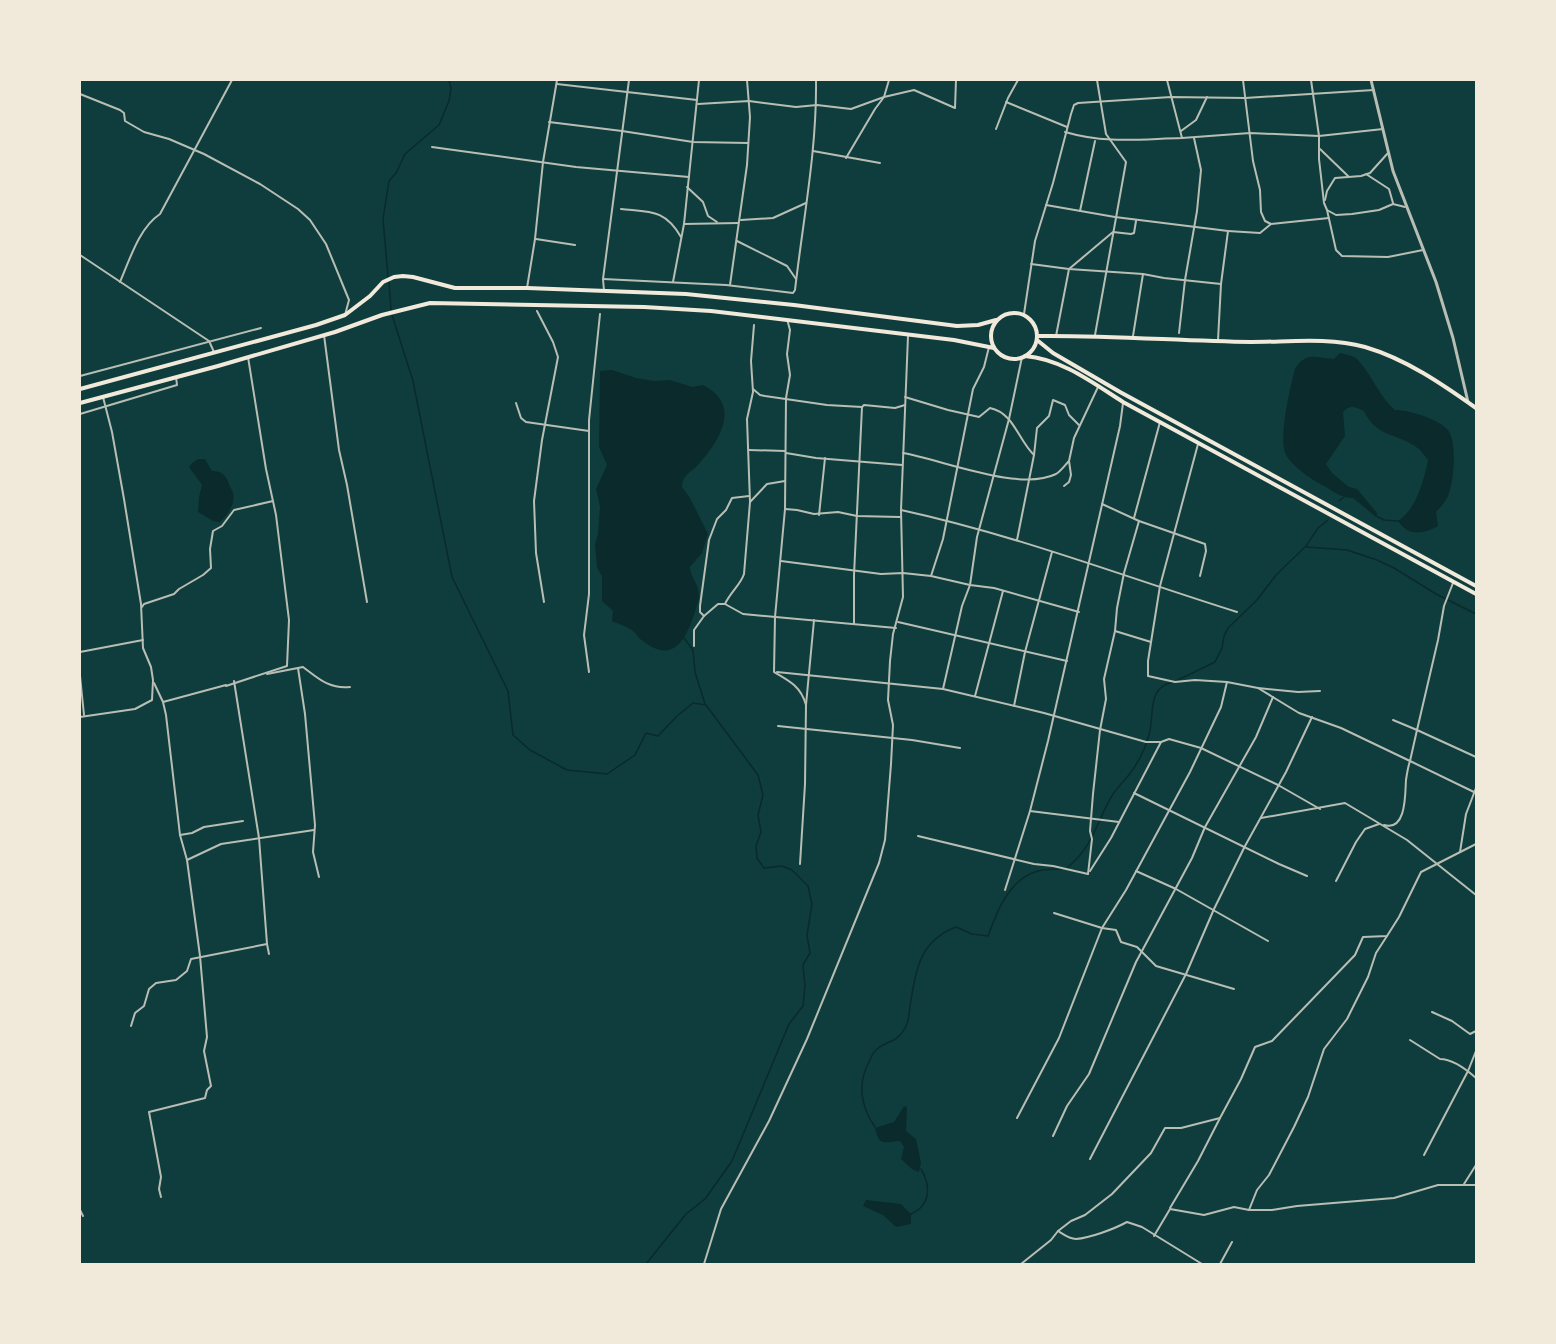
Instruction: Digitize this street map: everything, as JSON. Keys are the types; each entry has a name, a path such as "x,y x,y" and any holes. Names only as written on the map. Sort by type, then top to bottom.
{"main road":[{"path":"80,388 316,325 345,315 383,282 394,277 413,277 455,288 527,288 686,294 957,326 978,325 996,320 1007,313 1024,314 1035,326 1037,338 1033,348 1024,357"},
{"path":"80,403 248,357 382,315 430,303 644,307 711,311 954,340 992,348 1007,358 1048,359 1061,365 1123,402 1476,594"},
{"path":"992,348 990,334 996,320"},
{"path":"1037,338 1056,336 1324,341 1365,347 1403,362 1476,408"},
{"path":"1037,338 1053,353 1111,386 1476,585"}],"street":[{"path":"120,282 137,244 149,223 160,214 232,80"},
{"path":"527,288 543,162 557,80"},
{"path":"604,291 603,279 628,80"},
{"path":"673,282 684,224 699,80"},
{"path":"730,285 747,165 749,101 747,80"},
{"path":"603,279 730,285 790,294 795,290 813,151 817,105 816,80"},
{"path":"846,158 884,97 889,80"},
{"path":"698,104 749,101 796,107 817,105 851,109 884,97 914,90 955,108 956,80"},
{"path":"996,129 1006,102 1018,80"},
{"path":"1094,338 1126,162 1108,140 1097,80"},
{"path":"1167,80 1182,138"},
{"path":"1243,80 1260,190 1261,212 1265,221 1271,224 1329,218"},
{"path":"1311,80 1319,136 1324,203 1336,250 1342,256 1388,256 1424,249"},
{"path":"1371,80 1405,207 1424,249 1451,330 1468,402"},
{"path":"556,84 698,100"},
{"path":"1024,314 1035,241 1074,105 1171,97 1245,98 1374,90"},
{"path":"80,94 120,110 124,113 125,121 144,132 195,150 260,184 298,209 310,220 326,244 349,300 345,315"},
{"path":"1181,131 1196,120 1207,97"},
{"path":"1006,102 1067,127"},
{"path":"549,122 693,142 748,143"},
{"path":"1065,132 1095,140 1108,140 1194,138 1250,133 1319,136 1383,129"},
{"path":"1179,333 1201,170 1194,138"},
{"path":"1080,212 1095,140"},
{"path":"432,147 617,171 689,177"},
{"path":"1319,147 1348,176"},
{"path":"813,151 880,163"},
{"path":"1324,203 1332,181 1339,177 1366,174 1382,163 1389,153"},
{"path":"1366,174 1389,189 1394,204"},
{"path":"687,186 703,202 708,216 719,223"},
{"path":"684,224 773,218 806,203"},
{"path":"1327,210 1336,215 1379,210 1388,204 1405,207"},
{"path":"1046,205 1136,220 1228,231 1260,233 1271,224"},
{"path":"621,209 645,211 667,217 674,223 681,237"},
{"path":"1056,336 1070,269 1113,232 1134,233 1136,220"},
{"path":"1218,340 1221,284 1228,231"},
{"path":"535,239 575,245"},
{"path":"736,240 787,266 796,279"},
{"path":"80,255 209,341 214,352"},
{"path":"1031,264 1221,284"},
{"path":"1132,338 1143,274"},
{"path":"537,311 558,357 538,463 534,501 536,553 544,602"},
{"path":"589,672 584,635 590,594 589,431 591,386 600,314"},
{"path":"774,672 775,617 784,509 786,398 790,375 788,354 790,330 787,319"},
{"path":"725,604 730,592 743,577 750,502 747,419 753,389 751,361 754,325"},
{"path":"80,376 261,328"},
{"path":"324,335 339,450 367,602"},
{"path":"704,1264 721,1209 769,1121 807,1039 879,863 885,840 892,738 890,661 893,634 903,597 901,510 908,335"},
{"path":"931,576 947,520 970,415 973,389 992,348"},
{"path":"226,686 287,666 290,620 273,501 248,357"},
{"path":"943,689 962,606 970,585 979,529 992,474 1009,419 1024,357"},
{"path":"80,414 177,385 176,377"},
{"path":"1064,486 1069,482 1071,475 1069,461 1074,438 1099,386"},
{"path":"753,389 760,395 827,405 895,408 905,405"},
{"path":"80,717 135,709 152,700 153,680 151,667 143,648 137,577 120,474 103,397"},
{"path":"905,397 979,417 990,408 996,409 1009,419 1034,454"},
{"path":"1017,540 1037,428 1049,416 1053,400 1065,405 1069,415 1079,425"},
{"path":"1005,890 1030,811 1067,661 1120,426 1123,402"},
{"path":"516,404 520,418 524,421 589,431"},
{"path":"854,624 862,407"},
{"path":"1134,518 1160,422"},
{"path":"1198,443 1160,586 1147,674 1175,682 1196,680 1298,692 1320,691"},
{"path":"749,450 902,465"},
{"path":"903,453 1011,478 1038,479 1053,474 1069,461"},
{"path":"819,515 825,458"},
{"path":"750,502 767,484 785,482"},
{"path":"704,616 700,612 707,548 717,519 726,510 732,498 750,495"},
{"path":"142,607 144,604 174,594 211,568 210,549 213,531 222,526 234,510 273,501"},
{"path":"1102,504 1139,521 1206,546 1200,576"},
{"path":"784,509 819,515 843,513 901,518"},
{"path":"901,510 947,520 1017,540 1237,612"},
{"path":"1088,874 1100,730 1106,699 1104,679 1115,632 1124,575 1139,521"},
{"path":"1014,706 1025,652 1053,552"},
{"path":"781,561 881,574 903,573 931,576 1040,600 1078,612"},
{"path":"1336,881 1365,829 1379,824 1389,827 1396,824 1404,810 1410,760 1444,606 1453,583"},
{"path":"975,696 1003,591"},
{"path":"694,646 694,630 704,616 716,605 725,604 743,614 896,628"},
{"path":"800,864 805,784 806,705 814,620"},
{"path":"897,622 1067,661"},
{"path":"1115,632 1152,642"},
{"path":"80,652 143,640"},
{"path":"163,702 234,681 303,667 325,683 337,688 350,687"},
{"path":"298,668 315,830 313,852 319,877"},
{"path":"774,672 943,689 1146,742 1161,742 1169,739 1201,748 1278,785 1320,809"},
{"path":"774,672 790,680 802,692 806,705"},
{"path":"80,676 84,716"},
{"path":"153,680 163,702 166,716 180,835 187,860 206,1014 207,1037 204,1051 211,1086 205,1098 149,1112 161,1177 159,1189 161,1197"},
{"path":"234,681 259,838 269,954"},
{"path":"1017,1118 1059,1038 1102,928 1169,811 1221,707 1227,682"},
{"path":"1258,688 1299,713 1341,728 1476,793"},
{"path":"1053,1136 1067,1106 1089,1074 1136,962 1176,889 1204,827 1256,737 1273,698"},
{"path":"1090,1159 1186,974 1214,909 1312,717"},
{"path":"1393,720 1476,757"},
{"path":"778,726 960,748"},
{"path":"1088,874 1119,822 1161,742"},
{"path":"1460,853 1466,814 1476,788"},
{"path":"1134,793 1307,876"},
{"path":"1260,818 1345,803 1407,840 1476,895"},
{"path":"1030,811 1119,822"},
{"path":"180,835 192,833 204,827 243,821"},
{"path":"187,860 221,844 315,830"},
{"path":"918,836 1014,860 1088,874"},
{"path":"1249,1210 1308,1097 1323,1049 1347,1019 1368,977 1376,953 1399,917 1421,872 1476,844"},
{"path":"1136,871 1214,909 1268,941"},
{"path":"1054,913 1116,930 1121,942 1143,952 1156,966 1234,989"},
{"path":"1154,1236 1198,1161 1255,1047 1272,1041 1354,955 1363,937 1387,936"},
{"path":"131,1026 135,1013 144,1006 148,989 156,983 176,980 187,970 191,959 267,944"},
{"path":"1432,1012 1470,1034 1476,1031"},
{"path":"1410,1040 1440,1059 1446,1059 1468,1071 1476,1078"},
{"path":"1424,1155 1432,1144 1476,1051"},
{"path":"1021,1264 1071,1221 1085,1215 1112,1194 1151,1153 1165,1128 1181,1128 1220,1118"},
{"path":"1464,1184 1476,1165"},
{"path":"1170,1209 1204,1215 1234,1207 1249,1210 1272,1210 1394,1198 1438,1185 1476,1185"},
{"path":"80,1210 83,1216"},
{"path":"1058,1231 1067,1237 1076,1239 1116,1228 1127,1222 1142,1227 1202,1264"},
{"path":"1220,1264 1232,1242"}],"water":[{"path":"1340,353 1352,356 1359,361 1395,410 1423,416 1447,429 1453,443 1453,473 1447,498 1436,512 1438,526 1416,533 1407,530 1398,521 1414,502 1428,460 1419,449 1411,444 1381,431 1369,420 1364,411 1350,407 1343,412 1345,436 1326,464 1332,473 1349,487 1357,489 1377,513 1376,517 1353,498 1338,494 1308,476 1296,467 1285,453 1284,424 1295,369 1307,358 1334,359"},
{"path":"612,370 654,381 670,380 692,387 703,385 715,393 722,403 723,424 719,435 697,466 685,477 682,487 708,534 702,553 690,567 699,592 699,600 682,640 672,649 653,648 631,630 612,621 613,611 602,601 602,576 597,568 595,544 600,507 596,489 607,465 599,447 600,371"},
{"path":"198,459 205,459 212,471 223,474 233,493 232,505 220,522 213,521 198,512 202,485 189,467"},
{"path":"904,1106 907,1107 906,1131 916,1139 921,1163 919,1172 901,1159 904,1147 900,1141 880,1141 875,1128 894,1122"},
{"path":"866,1200 901,1204 911,1214 911,1224 896,1227 883,1215 863,1206"}],"waterway":[{"path":"388,277 383,219 389,181 396,173 405,154 439,125 449,101 451,88 449,80"},
{"path":"389,282 391,310"},
{"path":"392,315 413,381 452,577 508,691 513,735 530,750 567,770 607,774 635,755 646,733 658,736 693,703 706,705 758,775 763,795 758,815 761,832 756,846 757,858 764,868 782,866 792,870 808,886 812,904 807,935 810,953 803,965 805,986 803,1006 789,1024 732,1161 705,1199 686,1214 646,1264"},
{"path":"1339,501 1344,497"},
{"path":"1376,516 1384,520 1398,521"},
{"path":"1178,680 1215,662 1228,628 1257,600 1276,575 1306,546 1318,528 1328,520"},
{"path":"1307,547 1347,550 1377,560 1476,614"},
{"path":"684,638 693,650 695,672 705,704"},
{"path":"1067,868 1083,851 1113,794 1138,762 1149,735 1155,696 1164,685 1173,682"},
{"path":"875,1127 866,1112 862,1095 865,1070 875,1051 898,1037 906,1026 917,969 927,949 934,940 956,927 972,934 988,936 1005,897 1019,881 1038,871 1062,869"},
{"path":"911,1214 918,1210 926,1200 928,1188 921,1169"}]}
